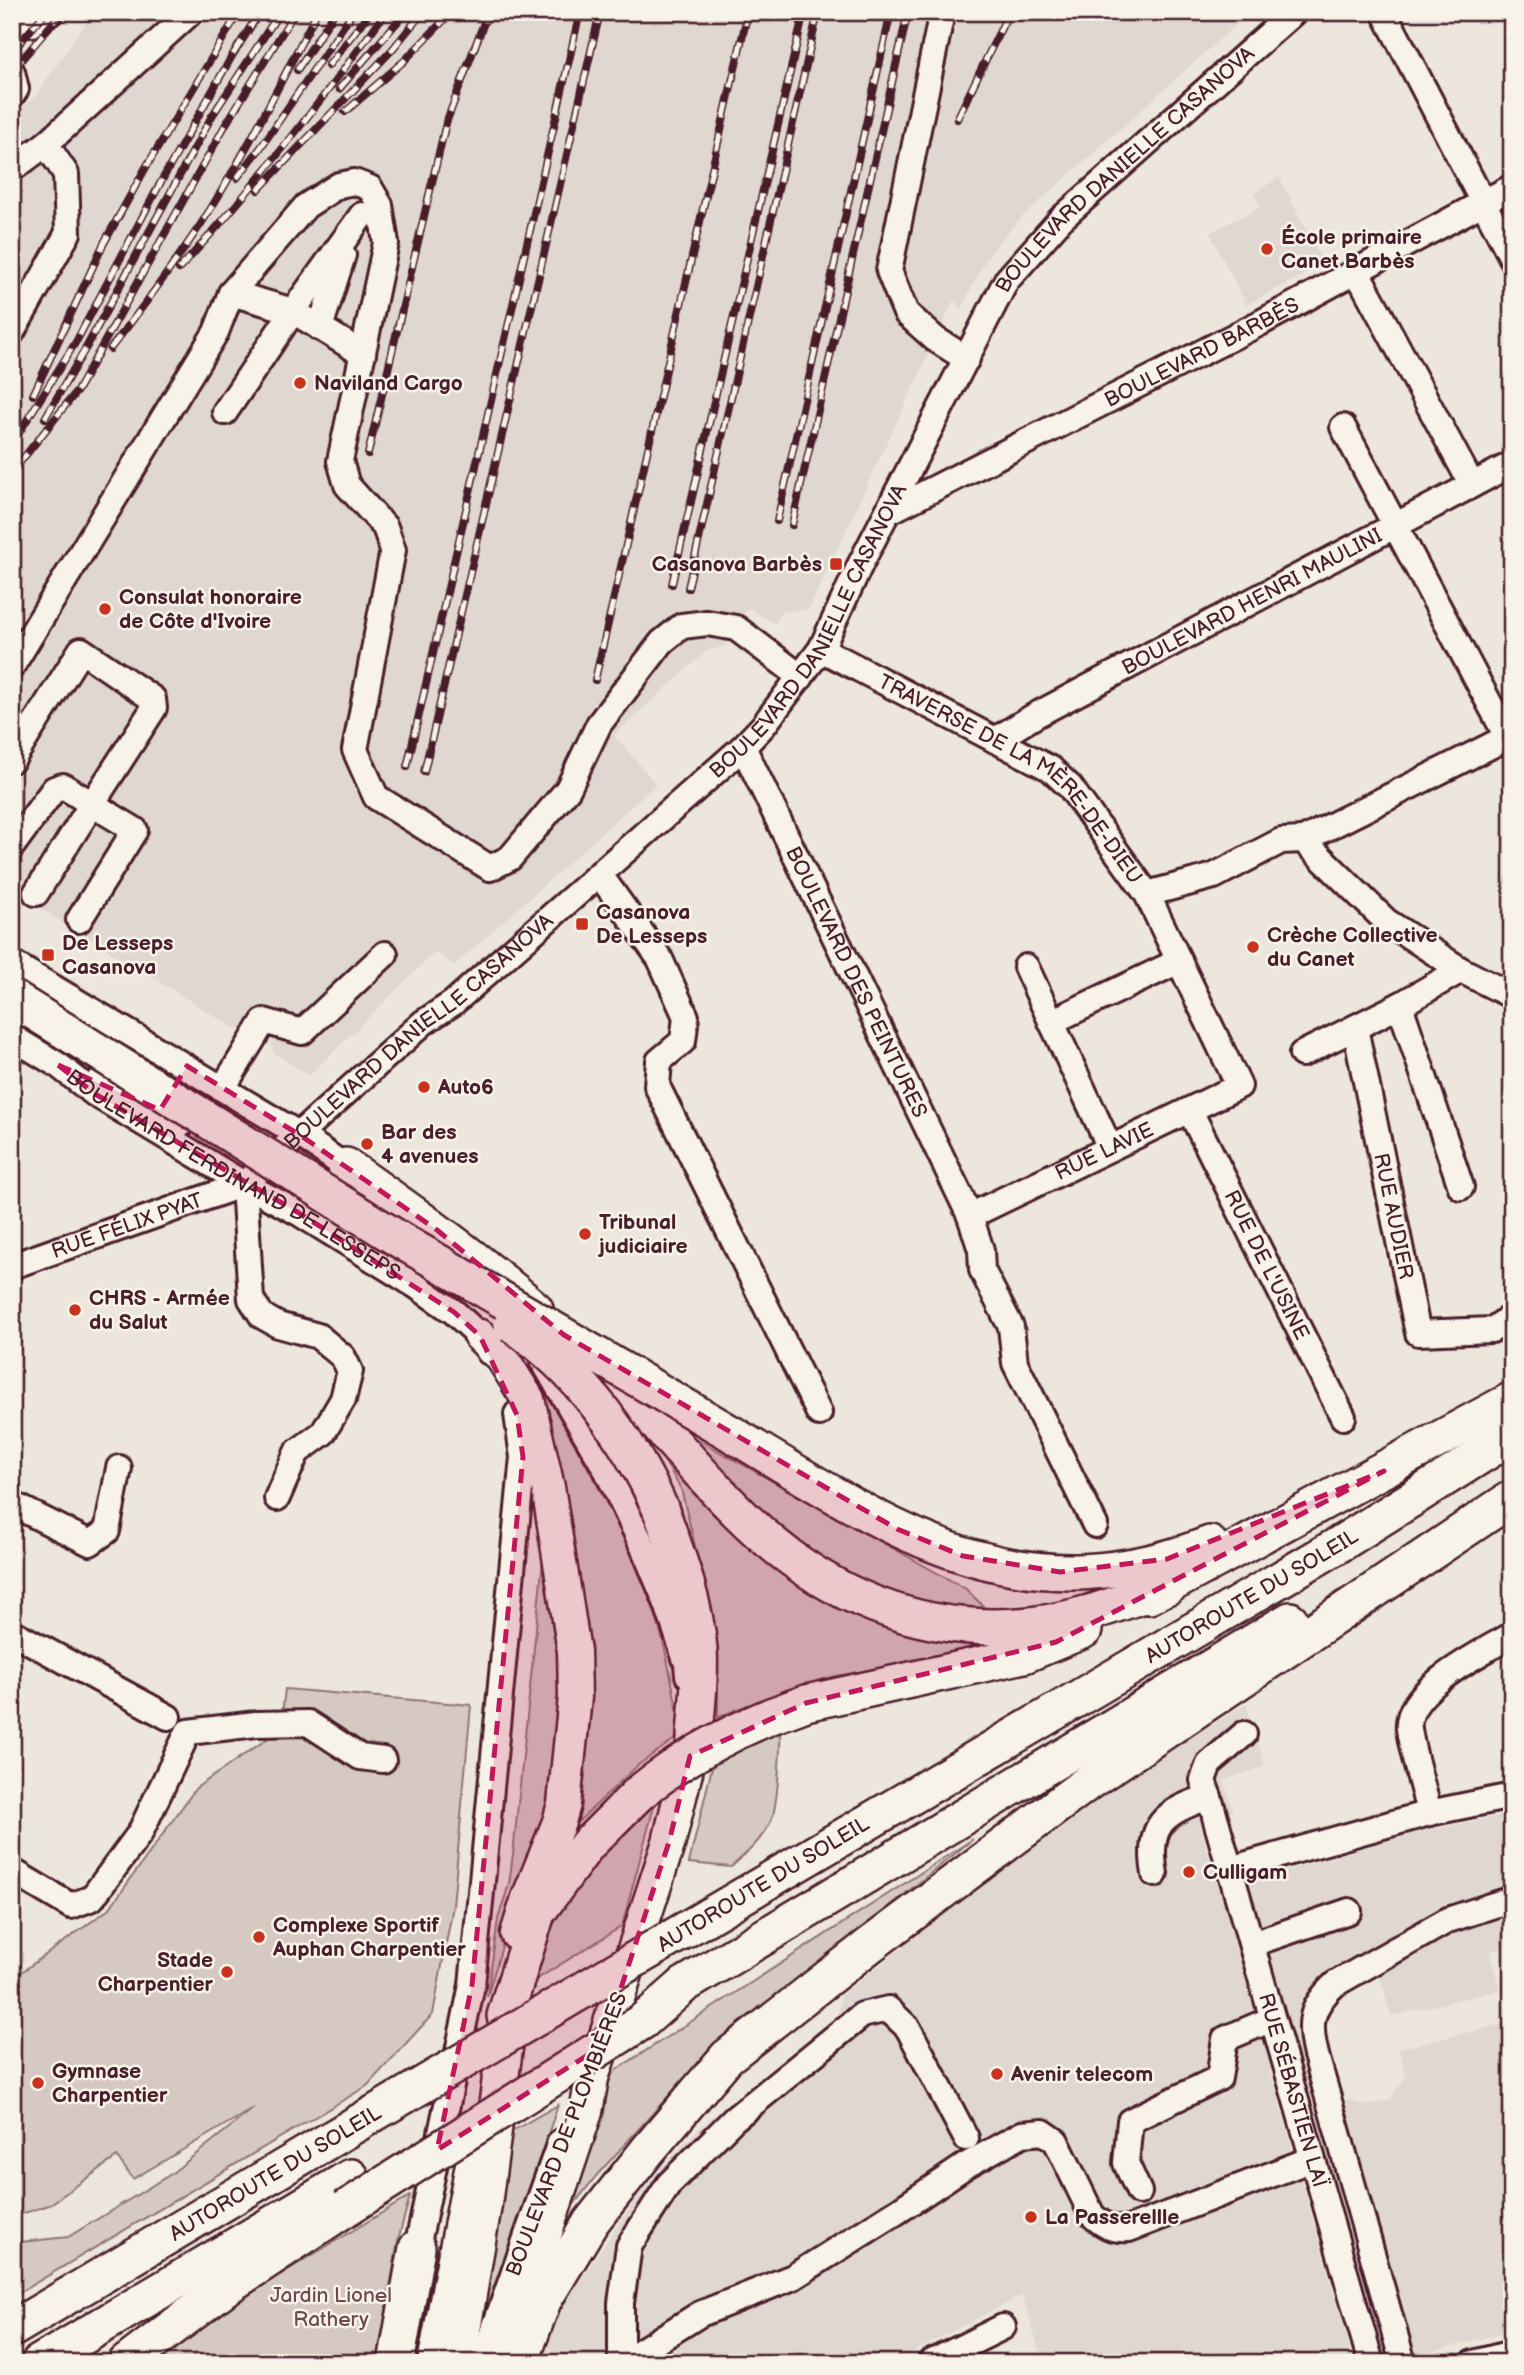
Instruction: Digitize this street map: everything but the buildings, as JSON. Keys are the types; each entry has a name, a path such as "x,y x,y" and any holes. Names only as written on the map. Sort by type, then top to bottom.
{"highway":[{"path":"12,998 400,1240 897,1530 930,1544 996,1565 1060,1572 1091,1571 1167,1559 1384,1471"},
{"path":"346,1166 505,1282 603,1368 767,1540 813,1575 836,1588 896,1612 954,1623 999,1627 1038,1624 1081,1615 1168,1586"},
{"path":"400,1240 520,1330 569,1374 624,1442 652,1489 686,1581 696,1624 700,1673 695,1735"},
{"path":"492,2060 537,1913 598,1832 660,1776 705,1747 806,1703 1024,1655 1091,1627 1512,1400"},
{"name":"AUTOROUTE DU SOLEIL","path":"12,2329 1335,1546 1512,1436"},
{"name":"AUTOROUTE DU SOLEIL","path":"39,2363 348,2193 635,2007 684,1985 1121,1720 1512,1489"},
{"path":"525,2296 579,2210 606,2176 635,2144 727,2057 870,1945 1090,1781 1512,1498"},
{"path":"457,2363 483,2208 512,1993"},
{"path":"502,2362 591,2222 727,2057"},
{"path":"125,2363 348,2193"},
{"path":"396,2363 417,2248"}],"main road":[{"path":"434,2363 509,1962 528,1898 564,1804 575,1698 575,1651 548,1487 530,1409 512,1371 480,1336"},
{"name":"BOULEVARD DE PLOMBIÈRES","path":"592,2078 669,1842 695,1735"},
{"path":"502,2362 586,2112 592,2078"}],"street":[{"path":"12,25 32,24 51,12"},
{"path":"12,169 46,144 191,12"},
{"path":"942,12 889,271 906,313 935,339 967,359"},
{"name":"BOULEVARD DANIELLE CASANOVA","path":"253,1176 424,1021 453,1003 600,875 763,726 821,649 1006,281 1051,229 1294,12"},
{"path":"1384,12 1512,258"},
{"path":"12,72 16,89 12,95"},
{"path":"12,332 68,233 66,174 46,144"},
{"path":"12,666 216,332 231,293 306,206 339,185 354,182 370,188 380,205 386,243 340,461 346,485 385,527 393,550 355,750 376,797 490,868 510,858 568,789 599,724 662,642 682,626 707,623 736,628 801,677"},
{"name":"BOULEVARD BARBÈS","path":"888,512 1260,323 1512,187"},
{"path":"225,412 356,224 320,328"},
{"path":"1356,270 1472,485"},
{"path":"231,293 293,312 363,354"},
{"path":"1343,427 1510,739"},
{"name":"BOULEVARD HENRI MAULINI","path":"995,740 1036,715 1512,464"},
{"name":"TRAVERSE DE LA MÈRE-DE-DIEU","path":"821,649 1051,769 1070,787 1147,894 1214,876 1282,841 1303,840 1510,739"},
{"path":"12,760 81,650 153,699 154,708 36,893"},
{"name":"BOULEVARD DES PEINTURES","path":"743,747 970,1216 981,1250 982,1270 1011,1327 1015,1363 1095,1525"},
{"path":"16,835 54,789 63,786 135,830 79,920"},
{"path":"1303,840 1386,921 1461,970 1512,996"},
{"path":"600,875 660,960 686,1017 683,1041 659,1061 657,1086 819,1413"},
{"path":"1051,1022 1179,961 1147,894"},
{"path":"223,1088 264,1021 302,1032 385,954"},
{"name":"RUE LAVIE","path":"970,1216 1239,1086 1179,961"},
{"path":"12,963 187,1066 346,1166"},
{"path":"1026,967 1110,1148"},
{"path":"1302,1054 1400,1005 1461,970"},
{"path":"1400,1005 1461,1187"},
{"name":"RUE AUDIER","path":"1355,1028 1418,1333 1502,1323"},
{"name":"BOULEVARD FERDINAND DE LESSEPS","path":"12,1037 58,1065 95,1094 253,1176 299,1213 454,1312 480,1336"},
{"path":"58,1065 103,1082 160,1110 253,1176 251,1299 261,1316 278,1325 318,1336 343,1356 351,1371 343,1399 323,1433 297,1452 277,1498"},
{"path":"160,1110 169,1102 187,1066"},
{"name":"RUE DE L'USINE","path":"1190,1111 1343,1417"},
{"name":"BOULEVARD DE PLOMBIÈRES","path":"346,1166 458,1258 518,1326 548,1367 644,1549 667,1604 687,1664 695,1735"},
{"name":"RUE FÉLIX PYAT","path":"12,1266 253,1176"},
{"path":"407,2363 417,2248 472,1985 523,1457 517,1415 480,1336"},
{"path":"12,1504 90,1543 107,1531 119,1468"},
{"path":"12,1632 168,1717"},
{"path":"1429,1813 1408,1726 1413,1710 1423,1693 1441,1677 1512,1634"},
{"path":"12,1871 71,1906 92,1898 140,1833 188,1732 256,1724 308,1723 360,1757 383,1760"},
{"name":"RUE SÉBASTIEN LAÏ","path":"1244,1734 1209,1764 1203,1780 1371,2363"},
{"path":"1230,1869 1429,1813 1512,1796"},
{"path":"1155,1874 1151,1853 1164,1817 1181,1806 1212,1808"},
{"path":"1403,2363 1310,2031 1313,2012 1322,1996 1335,1984 1448,1920 1512,1899"},
{"path":"1252,1944 1349,1911"},
{"path":"622,2363 621,2303 629,2246 669,2184 734,2119 862,2015 888,2009 908,2028 966,2138"},
{"path":"1139,2192 1126,2163 1130,2122 1219,2078 1225,2039 1272,2019"},
{"name":"BOULEVARD DE PLOMBIÈRES","path":"502,2362 573,2106 592,2078"},
{"path":"622,2363 699,2314 793,2277 965,2165 1022,2134 1043,2132 1056,2141 1092,2215 1100,2223 1114,2230 1129,2229 1312,2159"},
{"path":"930,2363 1003,2327"},
{"path":"1473,2363 1512,2353"}],"highlighted area":[{"path":"58,1065 160,1110 187,1066 300,1135 437,1230 564,1335 897,1529 963,1556 1060,1572 1167,1559 1384,1471 1056,1642 806,1703 690,1756 669,1842 602,2046 437,2150 472,1985 523,1457 517,1415 480,1336 454,1312 299,1213 95,1094"}],"shaded area":[{"path":"93,12 1250,12 1020,219 998,243 982,267 961,309 954,300 809,609 781,612 775,624 748,608 724,647 707,651 614,735 656,784 455,965 435,952 310,1075 273,1053 271,1038 249,1023 236,1029 12,891 12,118 35,97"},
{"name":"École primaire Canet Barbès","path":"1279,177 1324,264 1246,305 1210,233 1261,206 1254,193"},
{"path":"1246,1704 1265,1766 1224,1780 1233,1811 1199,1822 1219,1890 1422,1831 1512,1814 1512,1946 1490,1951 1500,1990 1391,2016 1380,1976 1349,1992 1334,2006 1325,2029 1329,2051 1270,2071 1352,2363 1043,2363 1022,2295 892,2363 534,2363 544,2338 565,2302 635,2200 665,2164 699,2128 834,2018 839,2010 841,1995 1112,1784"},
{"path":"1512,2005 1512,2331 1392,2362 1319,2109 1350,2100 1365,2106 1390,2100 1406,2076 1399,2049 1507,2023 1504,2007"}],"green space":[{"path":"538,1380 598,1487 639,1570 669,1666 682,1734 638,1765 579,1821 574,1810 585,1648 549,1414"},
{"path":"646,1429 759,1549 1001,1642 940,1658 836,1676 786,1690 718,1717 718,1656 709,1602 681,1489"},
{"path":"686,1433 966,1589 983,1606 981,1611 939,1605 880,1588 796,1544 752,1505"},
{"path":"546,1530 566,1665 552,1804 515,1903 487,1997 498,1919 509,1884 513,1854"},
{"name":"Complexe Sportif Auphan Charpentier","path":"285,1689 471,1705 453,1906 433,2014 367,2086 12,2297 12,2243 68,2237 171,2174 254,2108 133,2179 117,2157 49,2205 15,2216 12,2214 12,1979 109,1909 196,1788 280,1730"},
{"path":"780,1726 776,1802 771,1821 763,1834 731,1867 689,1863 714,1759"},
{"path":"656,1799 622,1926 529,1984 538,1951 570,1896 608,1843"},
{"path":"973,1839 791,1986 683,2080 597,2175 563,2218 560,2214 613,2072"},
{"path":"558,2105 475,2347 498,2139"},
{"name":"Jardin Lionel Rathery","path":"410,2196 398,2240 377,2363 153,2363 250,2293"}],"railway":[{"path":"12,52 46,12"},
{"path":"12,71 62,12"},
{"path":"33,395 104,243 239,12"},
{"path":"12,444 77,340 162,180 260,12"},
{"path":"45,418 212,116 280,12"},
{"path":"17,466 77,391 226,124 295,12"},
{"path":"110,349 168,272 217,198 262,119 317,12"},
{"path":"297,70 335,12"},
{"path":"237,178 353,12"},
{"path":"328,66 370,12"},
{"path":"179,269 234,208 286,144 386,12"},
{"path":"339,89 406,12"},
{"path":"258,190 391,51 423,12"},
{"path":"345,112 404,61 452,12"},
{"path":"368,454 446,123 488,12"},
{"path":"407,767 580,12"},
{"path":"424,772 600,12"},
{"path":"595,680 748,12"},
{"path":"672,584 804,12"},
{"path":"688,588 818,12"},
{"path":"777,521 891,12"},
{"path":"792,525 908,12"},
{"path":"957,119 1009,12"}],"place":[{"name":"École primaire Canet Barbès","path":"1267,249"},
{"name":"Naviland Cargo","path":"300,383"},
{"name":"Casanova Barbès","path":"836,564"},
{"name":"Consulat honoraire de Côte d'Ivoire","path":"105,609"},
{"name":"Casanova De Lesseps","path":"582,924"},
{"name":"Crèche Collective du Canet","path":"1253,947"},
{"name":"De Lesseps Casanova","path":"48,955"},
{"name":"Auto6","path":"424,1087"},
{"name":"Bar des 4 avenues","path":"367,1144"},
{"name":"Tribunal judiciaire","path":"585,1234"},
{"name":"CHRS - Armée du Salut","path":"75,1310"},
{"name":"Culligam","path":"1189,1872"},
{"name":"Complexe Sportif Auphan Charpentier","path":"259,1937"},
{"name":"Stade Charpentier","path":"227,1972"},
{"name":"Avenir telecom","path":"997,2074"},
{"name":"Gymnase Charpentier","path":"38,2083"},
{"name":"La Passerellle","path":"1031,2217"}]}
